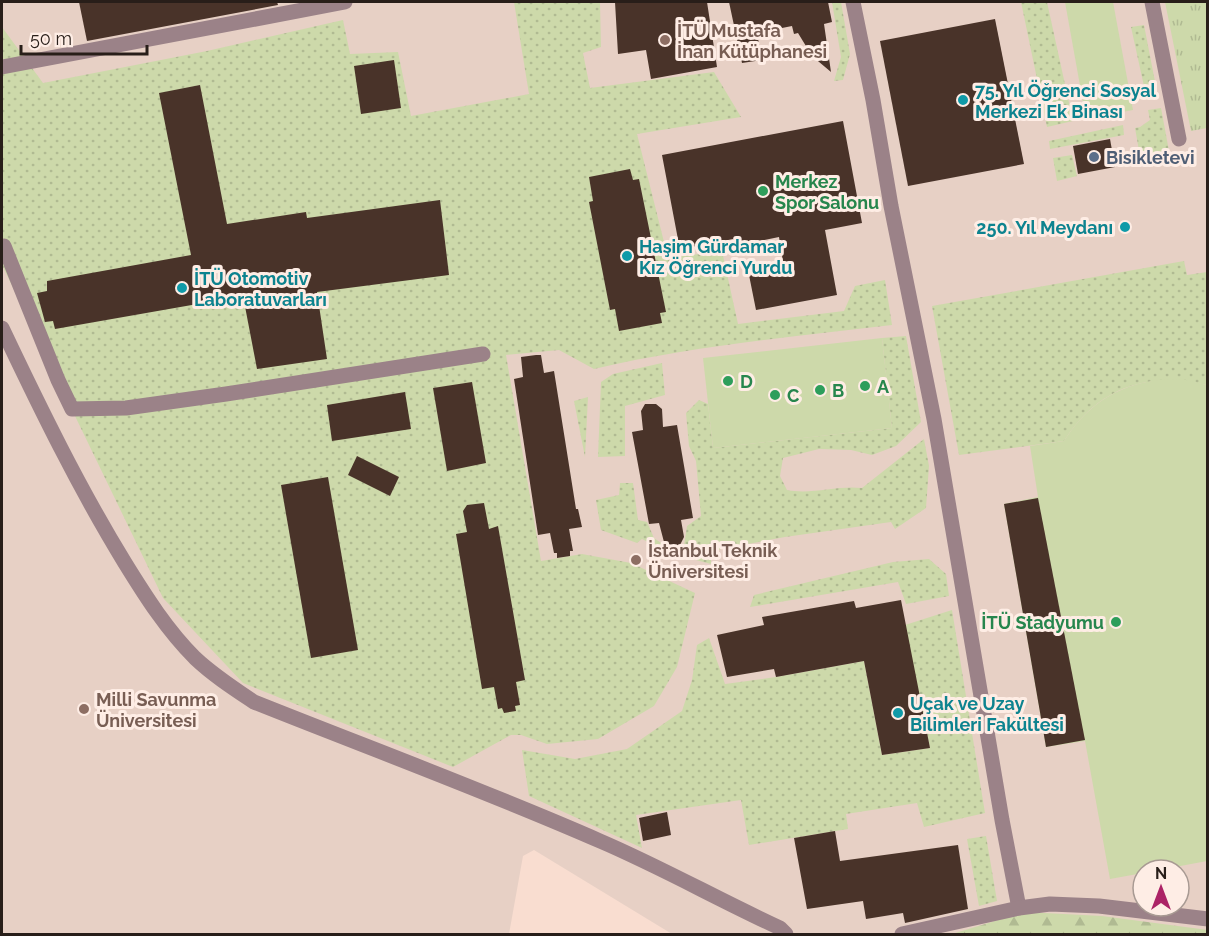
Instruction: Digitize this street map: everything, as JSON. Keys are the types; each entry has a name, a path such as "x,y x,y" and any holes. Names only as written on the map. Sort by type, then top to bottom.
{"street":[{"path":"2,67 345,2"},
{"path":"853,2 934,418 1002,820 1020,908"},
{"path":"1152,2 1179,139"},
{"path":"4,246 72,409 126,408 483,354"},
{"path":"2,328 93,511 166,626 216,676 254,702 599,840 669,872 728,904 780,928 786,934"},
{"path":"902,934 1020,908 1050,904 1099,906 1208,919"}],"shaded area":[{"name":"İstanbul Teknik Üniversitesi","path":"2,2 1207,2 1207,934 672,934 534,850 523,856 509,934 2,934"}],"green space":[{"path":"514,2 600,2 601,47 583,53 590,88 714,72 741,117 637,134 668,258 722,251 738,324 844,311 855,286 885,280 892,325 705,348 594,369 559,350 506,355 541,561 582,554 631,563 695,593 677,667 654,706 598,739 547,744 521,735 511,735 453,767 243,683 163,598 2,265 2,27 43,83 207,51 343,20 350,54 398,52 411,116 529,94"},
{"path":"832,2 841,2 850,54 843,80 834,81 841,57"},
{"path":"1021,2 1047,2 1073,121 1047,127"},
{"path":"1065,2 1113,2 1133,110 1086,119"},
{"path":"1165,2 1207,2 1207,128 1191,131"},
{"path":"1144,25 1158,97 1147,100 1131,27"},
{"path":"1161,108 1169,151 1140,156 1135,128 1150,120 1148,110"},
{"path":"1123,125 1124,135 1050,149 1049,141"},
{"path":"1072,155 1077,176 1057,181 1053,158"},
{"path":"1184,261 1187,275 1207,272 1207,385 1164,380 1126,388 1108,396 1092,408 1064,441 959,455 932,306"},
{"path":"906,336 921,422 896,446 872,455 851,450 819,449 783,458 780,476 787,490 862,488 924,439 929,466 926,508 895,529 891,522 785,537 711,551 711,564 677,555 684,546 687,526 701,516 696,461 689,446 686,413 699,400 708,404 713,448 892,428 882,338"},
{"path":"882,338 892,428 713,448 703,358"},
{"path":"662,363 665,395 625,406 625,456 598,457 601,382 613,374"},
{"name":"İTÜ Stadyumu","path":"1186,380 1207,385 1207,861 1191,864 1191,858 1131,858 1131,875 1110,879 1085,741 1046,747 1004,504 1038,497 1030,446 1064,441 1084,415 1108,396 1136,384"},
{"path":"588,397 585,457 574,401"},
{"path":"620,483 633,483 638,520 647,522 654,538 668,548 668,552 642,539 637,543 601,530 596,500 619,495"},
{"path":"929,559 946,574 949,596 906,604 898,582 750,607 754,595 893,562"},
{"path":"952,610 985,813 924,827 917,803 846,814 848,829 749,845 741,800 636,815 642,848 529,796 522,750 575,759 627,749 682,711 692,680 697,645 709,638 725,684 864,661 882,755 930,748 905,625"},
{"path":"986,836 997,901 979,906 967,839"},
{"path":"1025,912 1102,916 1208,930 1207,934 952,934"}],"building":[{"path":"79,2 277,2 278,5 87,41"},
{"path":"615,2 707,2 717,67 651,79 646,50 618,54"},
{"path":"729,2 828,2 832,22 824,24 831,72 812,56 798,33 794,34 792,26 757,33 762,60 742,63"},
{"name":"75. Yıl Öğrenci Sosyal Merkezi Ek Binası","path":"995,19 1024,164 908,186 880,41"},
{"path":"394,60 401,108 361,114 354,66"},
{"path":"200,85 227,224 306,212 307,218 440,200 449,275 317,292 327,359 257,369 243,296 55,329 53,321 45,322 37,293 47,291 47,281 191,255 159,93"},
{"name":"Merkez Spor Salonu","path":"843,121 862,223 825,230 837,295 756,310 749,275 784,268 779,237 735,246 733,239 680,250 662,155"},
{"name":"Bisikletevi","path":"1110,139 1115,167 1078,174 1073,146"},
{"name":"Haşim Gürdamar Kız Öğrenci Yurdu","path":"630,169 633,180 639,179 666,312 660,313 662,323 619,331 615,309 610,310 589,202 593,201 589,177"},
{"path":"541,355 544,373 554,371 576,509 578,509 582,527 569,529 573,551 570,551 570,556 557,558 550,533 538,535 514,379 523,377 521,357"},
{"path":"472,382 486,463 447,471 433,388"},
{"path":"405,392 411,429 332,441 327,405"},
{"path":"645,404 656,404 662,409 663,427 677,425 693,518 681,520 684,537 680,545 671,548 664,542 659,523 649,524 632,432 643,430 641,411"},
{"path":"357,456 399,477 390,496 348,475"},
{"path":"328,477 358,650 311,658 281,485"},
{"path":"1038,498 1085,740 1046,747 1004,504"},
{"path":"484,503 489,529 498,526 525,680 516,682 520,705 515,706 516,711 504,713 502,708 498,709 494,687 482,689 456,534 467,532 463,511 467,505"},
{"name":"Uçak ve Uzay Bilimleri Fakültesi","path":"901,600 930,748 882,755 864,661 776,677 774,669 727,677 717,635 764,625 762,617 854,601 856,608"},
{"path":"667,812 671,835 643,841 639,818"},
{"path":"835,831 840,861 958,845 968,909 905,923 903,913 866,919 863,901 807,909 794,838"}],"place":[{"name":"İTÜ Mustafa İnan Kütüphanesi","path":"665,40"},
{"name":"75. Yıl Öğrenci Sosyal Merkezi Ek Binası","path":"963,100"},
{"name":"Bisikletevi","path":"1094,157"},
{"name":"Merkez Spor Salonu","path":"763,191"},
{"name":"250. Yıl Meydanı","path":"1125,227"},
{"name":"Haşim Gürdamar Kız Öğrenci Yurdu","path":"627,256"},
{"name":"İTÜ Otomotiv Laboratuvarları","path":"182,288"},
{"name":"D","path":"728,381"},
{"name":"A","path":"865,386"},
{"name":"B","path":"820,390"},
{"name":"C","path":"775,395"},
{"name":"İstanbul Teknik Üniversitesi","path":"636,560"},
{"name":"İTÜ Stadyumu","path":"1116,622"},
{"name":"Milli Savunma Üniversitesi","path":"84,709"},
{"name":"Uçak ve Uzay Bilimleri Fakültesi","path":"898,713"}]}
